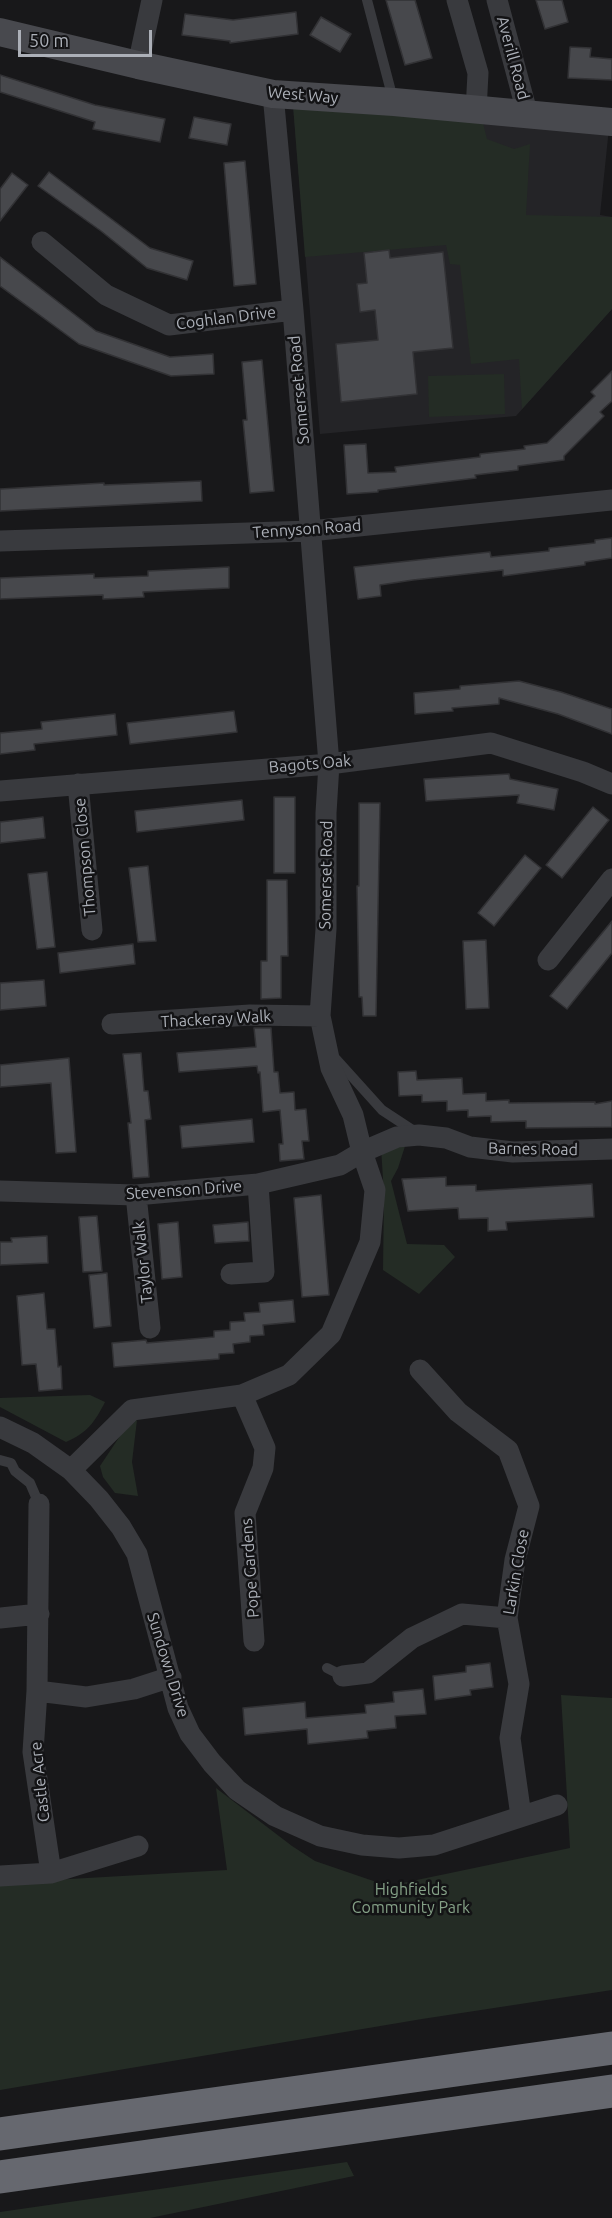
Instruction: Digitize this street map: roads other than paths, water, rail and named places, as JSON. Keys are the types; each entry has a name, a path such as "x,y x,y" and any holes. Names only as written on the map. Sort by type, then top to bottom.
{"highway":[{"path":"0,2134 612,2048"},
{"path":"0,2177 612,2091"}],"street":[{"path":"138,65 152,0"},
{"path":"457,0 478,73 476,111"},
{"name":"Averill Road","path":"497,0 528,116"},
{"name":"West Way","path":"0,32 138,65 273,93 612,122"},
{"name":"Somerset Road","path":"71,1470 132,1410 242,1395 289,1375 331,1334 370,1242 375,1190 353,1116 331,1068 320,1016 326,929 326,813 329,764 273,93"},
{"name":"Coghlan Drive","path":"42,242 106,295 169,325 292,310"},
{"name":"Tennyson Road","path":"0,541 310,531 612,500"},
{"name":"Bagots Oak","path":"0,791 329,764 491,743 583,772 612,784"},
{"name":"Thompson Close","path":"78,784 92,930"},
{"path":"548,960 612,879"},
{"name":"Thackeray Walk","path":"112,1024 250,1016 320,1016"},
{"name":"Barnes Road","path":"362,1152 397,1137 419,1135 446,1138 470,1147 513,1152 612,1149"},
{"name":"Stevenson Drive","path":"0,1191 136,1195 258,1184 340,1165 362,1152"},
{"path":"231,1274 264,1272 258,1184"},
{"name":"Taylor Walk","path":"136,1195 150,1328"},
{"name":"Larkin Close","path":"420,1370 458,1412 508,1450 529,1506 515,1560 507,1618 519,1684 510,1738 521,1816"},
{"name":"Pope Gardens","path":"242,1395 265,1448 262,1468 244,1513 254,1641"},
{"name":"Sundown Drive","path":"0,1427 33,1443 71,1470 99,1499 121,1527 137,1554 178,1708 190,1734 237,1790 275,1816 320,1836 362,1845 399,1848 434,1845 557,1806"},
{"name":"Castle Acre","path":"33,1513 39,1614 33,1752 51,1873"},
{"path":"0,1618 39,1614"},
{"path":"335,1672 368,1673 412,1638 462,1614 507,1618"},
{"path":"37,1691 86,1697 134,1689 171,1677"},
{"path":"0,1876 51,1873 138,1846"}],"lane":[{"path":"367,0 394,102"},
{"name":"Barnes Road","path":"326,1048 356,1084 382,1110 419,1135"},
{"path":"0,1460 11,1462 15,1471 30,1483 33,1513"}],"park label":[{"name":"Highfields Community Park","path":"411,1899"}]}
